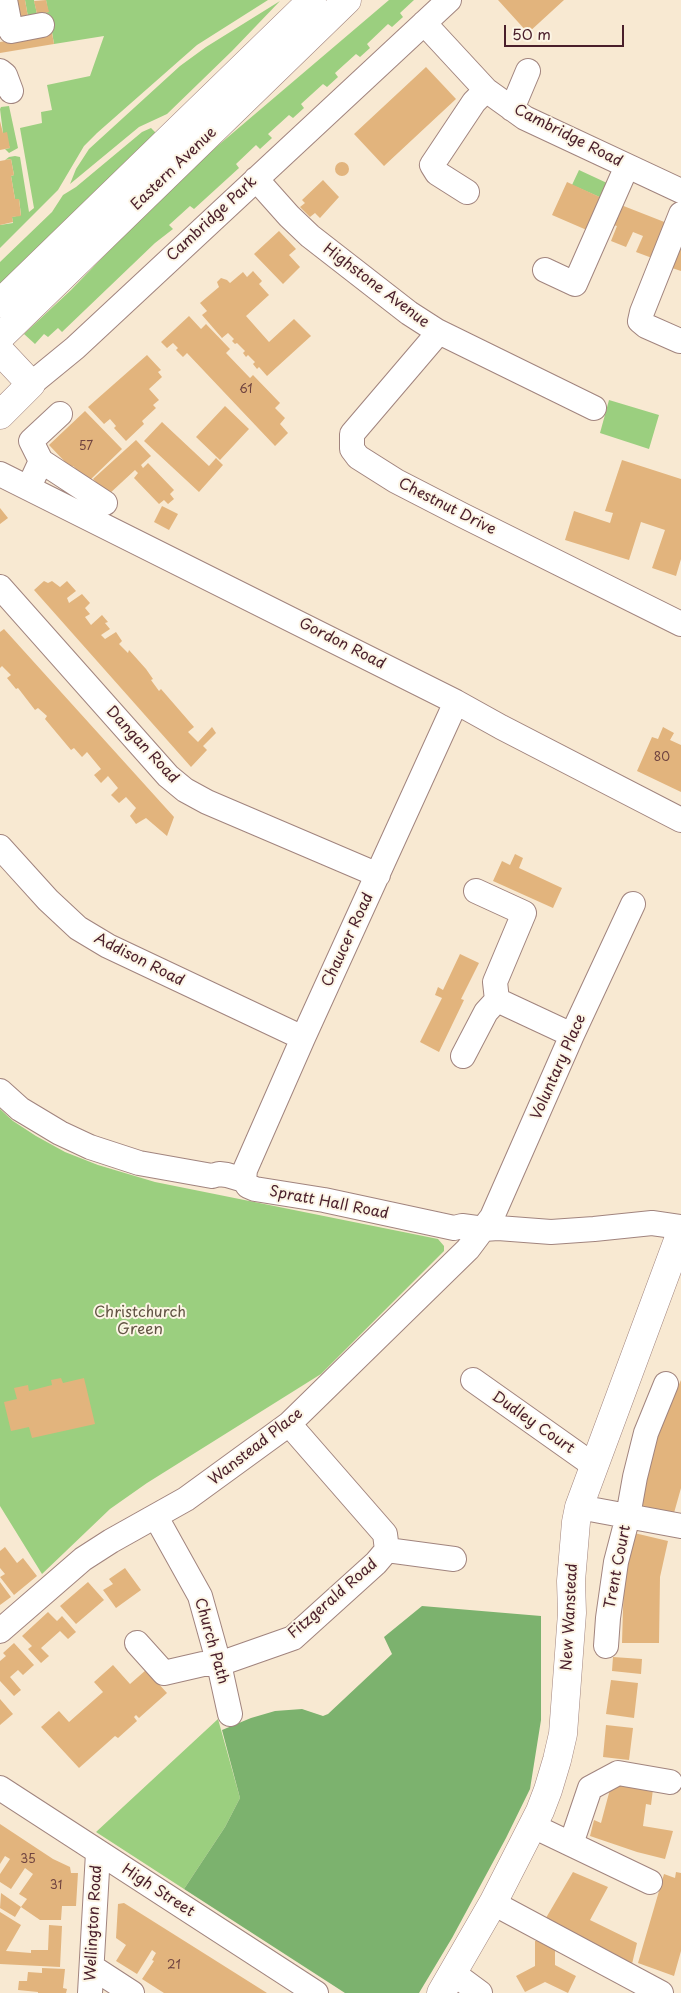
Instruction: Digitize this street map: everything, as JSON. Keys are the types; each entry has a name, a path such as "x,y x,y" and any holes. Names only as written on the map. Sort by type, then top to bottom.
{"main road":[{"name":"Eastern Avenue","path":"0,303 312,0"},
{"name":"Eastern Avenue","path":"2,348 347,0"},
{"path":"277,69 364,0"},
{"path":"2,348 31,384"},
{"name":"Cambridge Park","path":"0,414 31,384"},
{"name":"New Wanstead","path":"447,1983 493,1903 533,1826 548,1790 562,1734 572,1613 576,1522 579,1507 681,1232"}],"street":[{"path":"5,0 11,31 42,26"},
{"name":"Cambridge Park","path":"31,384 75,348 449,0"},
{"name":"Cambridge Road","path":"424,23 486,90 525,118 681,191"},
{"path":"512,109 528,71"},
{"path":"467,192 437,173 432,165 474,102 486,90"},
{"path":"545,270 575,284 627,166"},
{"name":"Highstone Avenue","path":"256,179 310,236 409,313 437,331 594,408"},
{"path":"680,341 646,326 640,321 681,214"},
{"name":"Chestnut Drive","path":"437,331 433,339 352,434 352,449 358,457 396,481 462,516 681,624"},
{"path":"60,414 31,441 41,461 105,503"},
{"path":"29,487 41,461"},
{"name":"Gordon Road","path":"0,474 456,702 500,727 681,820"},
{"name":"Dangan Road","path":"0,587 168,776 185,790 207,802 378,875"},
{"name":"Chaucer Road","path":"244,1180 245,1170 303,1038 456,702"},
{"name":"Addison Road","path":"0,848 48,900 78,928 108,946 303,1038"},
{"path":"463,1056 486,1012 497,1000 495,982 524,913 476,891"},
{"name":"Voluntary Place","path":"484,1229 492,1217 572,1035 633,904"},
{"path":"497,1000 572,1035"},
{"name":"Spratt Hall Road","path":"0,1091 20,1109 60,1133 90,1147 139,1163 212,1176 219,1174 244,1180 248,1186 255,1189 324,1200 454,1228 462,1226 550,1232 594,1230 652,1222 681,1226"},
{"name":"Wanstead Place","path":"0,1631 83,1560 111,1541 156,1517 204,1487 289,1424 468,1249 484,1229"},
{"name":"Dudley Court","path":"473,1380 594,1465"},
{"name":"Trent Court","path":"606,1646 616,1562 628,1516 635,1477 646,1433 666,1384"},
{"name":"Fitzgerald Road","path":"137,1643 164,1673 203,1664 219,1664 293,1638 376,1563 387,1550 385,1534 289,1424"},
{"path":"579,1507 681,1526"},
{"name":"Church Path","path":"156,1517 200,1596 219,1664 230,1714"},
{"name":"Fitzgerald Road","path":"387,1550 454,1560"},
{"name":"Trent Court","path":"572,1613 608,1618"},
{"path":"571,1844 590,1788 618,1773 670,1782"},
{"name":"High Street","path":"0,1788 316,1993"},
{"path":"533,1826 650,1882"},
{"name":"Wellington Road","path":"90,1993 98,1853"},
{"path":"493,1903 661,1993"},
{"path":"92,1967 132,1993"},
{"path":"447,1983 480,1993"}],"green space":[{"path":"25,0 34,0 37,14 48,12 46,0 268,0 197,45 97,133 84,146 58,190 0,248 0,225 13,223 12,217 21,215 19,199 15,199 11,176 14,175 11,159 5,160 9,157 20,157 29,212 34,208 20,128 42,123 41,112 52,110 47,85 90,76 104,36 54,44 49,14 28,17"},
{"path":"389,0 414,0 400,13 403,17 392,27 388,24 367,44 370,48 360,57 356,54 335,73 338,77 327,87 323,84 301,104 304,108 293,118 289,115 268,134 272,138 260,149 256,145 236,164 239,168 194,209 190,206 169,225 173,229 155,243 62,332 58,328 48,337 44,334 35,344 24,334 71,290 181,177"},
{"path":"280,1 167,114 139,127 70,184 76,169 89,149 180,66 206,47"},
{"path":"9,106 18,148 9,153 5,149 10,148 3,133 0,109 1,107"},
{"path":"151,128 157,134 0,287 0,262 52,212 63,195 76,187 142,132"},
{"path":"579,170 607,183 604,199 572,185"},
{"path":"609,400 659,415 649,449 600,433"},
{"name":"Christchurch Green","path":"0,1109 13,1121 36,1136 65,1152 98,1165 155,1182 438,1239 444,1246 444,1251 321,1374 147,1483 110,1509 42,1574 0,1506"},
{"path":"422,1606 541,1616 541,1720 530,1789 452,1938 419,1993 345,1993 184,1889 225,1827 240,1798 222,1730 251,1718 275,1711 302,1709 323,1716 328,1714 392,1654 384,1637"},
{"path":"218,1719 240,1798 225,1827 184,1889 96,1832"}],"building":[{"path":"12,0 25,0 28,17 16,20"},
{"path":"46,0 49,12 37,14 34,1"},
{"path":"498,0 564,0 528,33"},
{"path":"52,33 54,44 0,53 0,42"},
{"path":"426,67 456,99 384,166 354,134"},
{"path":"0,121 3,133 7,132 10,148 0,150"},
{"path":"11,159 14,175 11,176 15,199 19,199 21,216 12,217 13,222 0,225 0,161"},
{"path":"342,162 347,164 349,169 347,174 342,176 337,174 335,169 337,164"},
{"path":"323,180 339,197 320,218 315,213 310,217 300,207 305,203 302,200"},
{"path":"567,182 604,199 589,231 552,215"},
{"path":"621,205 672,225 652,258 636,252 643,236 633,232 626,247 611,241 617,226 613,225"},
{"path":"279,231 296,249 289,255 300,267 283,284 254,254"},
{"path":"681,244 681,271 672,268"},
{"path":"253,271 262,281 259,284 269,295 246,316 269,342 294,319 311,336 267,376 259,367 257,369 253,364 255,362 248,355 246,357 243,353 245,351 232,341 234,339 228,333 222,338 202,315 207,311 200,303 219,287 217,282 221,278 230,283 243,272 247,277"},
{"path":"189,316 201,329 206,324 230,349 226,353 250,378 253,375 280,403 275,408 285,418 280,424 288,433 275,446 187,353 183,357 176,350 178,348 173,343 167,348 161,342"},
{"path":"147,355 161,370 158,372 162,377 149,389 159,400 153,405 156,408 142,421 144,424 126,441 114,428 116,426 110,419 104,424 88,407"},
{"path":"225,406 249,429 220,460 196,437"},
{"path":"85,411 122,449 88,482 73,466 71,468 49,445"},
{"path":"162,422 209,466 216,458 223,465 199,492 144,441"},
{"path":"136,440 151,456 141,465 143,468 148,463 174,490 170,494 174,499 168,504 164,500 159,504 134,478 138,473 135,470 108,495 93,479"},
{"path":"622,460 681,479 681,559 676,576 652,568 665,530 641,522 629,560 565,540 574,511 610,523 613,513 605,511"},
{"path":"162,506 178,514 169,530 154,522"},
{"path":"0,508 8,518 0,524"},
{"path":"44,581 48,583 52,581 60,587 67,581 76,591 67,598 69,603 82,594 90,603 85,608 90,614 85,617 91,625 102,615 108,622 105,623 110,629 101,635 105,639 116,632 122,641 119,644 128,653 129,650 146,669 159,691 161,689 194,727 188,732 198,742 212,727 216,733 203,746 207,750 191,767 34,590"},
{"path":"4,629 174,817 167,836 146,818 136,824 130,816 136,808 126,797 119,803 111,795 118,788 108,776 101,783 94,775 101,769 87,752 82,757 74,748 71,750 45,719 47,716 38,708 35,710 18,688 16,689 7,678 11,675 2,666 0,668 0,632"},
{"path":"663,727 674,733 670,740 681,745 681,792 637,771 652,737 658,739"},
{"path":"515,854 523,858 519,868 562,888 553,908 493,881 502,861 510,865"},
{"path":"460,954 479,963 461,999 464,1000 439,1052 420,1042 442,998 435,995 438,987 443,990"},
{"path":"61,1378 63,1383 84,1378 95,1424 32,1438 29,1427 11,1431 4,1402 17,1399 14,1388 28,1385 29,1391 52,1385 51,1380"},
{"path":"681,1380 681,1488 674,1513 636,1505 654,1439"},
{"path":"630,1532 668,1541 660,1577 659,1643 622,1643 624,1576"},
{"path":"5,1547 17,1563 23,1558 37,1576 14,1595 0,1577 5,1574 0,1568 0,1551"},
{"path":"125,1568 141,1590 116,1608 103,1590 113,1584 109,1579"},
{"path":"0,1582 11,1597 0,1605"},
{"path":"88,1582 104,1600 76,1624 60,1606"},
{"path":"48,1612 57,1621 62,1616 76,1632 68,1639 60,1631 41,1648 49,1656 41,1663 28,1649 32,1646 22,1636"},
{"path":"14,1643 34,1665 23,1675 18,1670 10,1677 21,1690 14,1696 0,1681 0,1661 6,1656 3,1653"},
{"path":"613,1657 642,1659 641,1674 612,1671"},
{"path":"113,1665 130,1684 146,1670 167,1693 139,1718 136,1715 134,1717 137,1721 118,1738 115,1736 79,1768 41,1727 59,1711 69,1722 103,1692 94,1682"},
{"path":"611,1680 638,1683 634,1718 606,1714"},
{"path":"0,1699 13,1714 0,1725"},
{"path":"606,1725 633,1728 629,1760 603,1757"},
{"path":"613,1778 653,1789 651,1805 646,1804 643,1826 673,1831 665,1859 637,1852 590,1836 594,1820 601,1823"},
{"path":"0,1824 53,1859 70,1867 71,1873 78,1873 76,1906 62,1906 61,1920 40,1920 21,1907 27,1899 19,1894 33,1874 25,1868 11,1889 0,1882 0,1874 10,1859 5,1856 0,1864"},
{"path":"573,1872 608,1887 590,1920 637,1943 632,1964 543,1923"},
{"path":"676,1872 681,1873 681,1951 674,1976 638,1963 664,1874 675,1878"},
{"path":"1,1893 21,1907 15,1917 0,1908"},
{"path":"124,1903 267,1993 164,1993 142,1979 154,1961 152,1960 156,1953 152,1950 137,1974 116,1961 126,1945 116,1938 118,1904"},
{"path":"0,1912 21,1925 6,1951 31,1953 31,1950 48,1950 49,1925 62,1926 60,1967 0,1964"},
{"path":"555,1940 555,1965 576,1976 568,1993 545,1982 525,1992 516,1976 535,1966 535,1941"},
{"path":"42,1968 65,1969 63,1988 67,1989 66,1993 38,1993 18,1990 19,1981 27,1981 28,1972 42,1973"}]}
